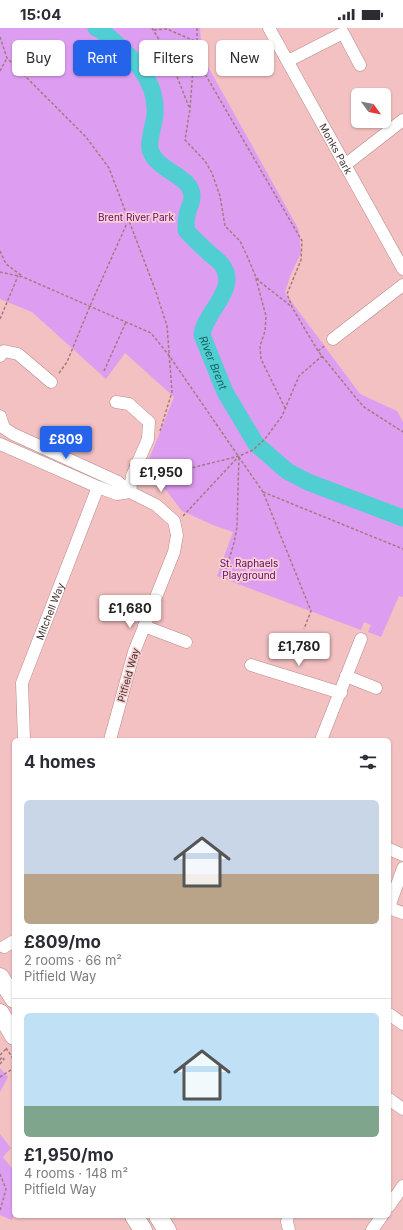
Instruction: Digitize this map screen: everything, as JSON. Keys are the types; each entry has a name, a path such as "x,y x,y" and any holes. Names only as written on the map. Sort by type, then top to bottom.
{"highway":[{"path":"0,976 12,997"},
{"path":"0,1013 8,1045"},
{"path":"135,1218 144,1230"},
{"path":"159,1218 167,1230"}],"street":[{"name":"Monks Park","path":"269,28 403,269"},
{"path":"288,61 342,31 360,65"},
{"path":"345,165 403,120"},
{"path":"333,339 403,285"},
{"path":"0,356 4,351 18,354 51,382"},
{"path":"116,402 128,404 149,422 148,439 132,476 130,492"},
{"path":"0,416 4,428 13,434 118,482 130,492 156,505 174,521"},
{"path":"0,444 117,494 130,492"},
{"name":"Mitchell Way","path":"24,738 22,683 98,486"},
{"name":"Pitfield Way","path":"111,738 134,652 174,552 177,535 174,521"},
{"path":"144,626 186,642"},
{"path":"322,738 341,693 346,676 361,639"},
{"path":"251,665 341,693"},
{"path":"346,676 376,688"},
{"path":"391,850 403,855"},
{"path":"391,901 403,868"},
{"path":"391,908 403,913"},
{"path":"391,1015 403,1024"},
{"path":"391,1100 403,1109"},
{"path":"391,1203 403,1186"},
{"path":"288,1218 289,1230"},
{"path":"372,1230 381,1218"}],"path":[{"path":"197,40 198,28"},
{"path":"153,29 167,29 192,40"},
{"path":"153,29 168,54 190,108"},
{"path":"0,37 7,58 86,137 109,168 156,292 167,326 172,392 158,436"},
{"path":"0,71 7,58"},
{"path":"192,76 190,108 185,140 205,160 212,173 220,196 225,226 240,241 255,275 266,316 265,331 260,346 261,359 285,408"},
{"path":"206,76 302,241 301,260 287,294 293,309 318,351 364,407 403,432"},
{"path":"51,382 67,362 128,221"},
{"path":"0,251 6,264 23,277"},
{"path":"0,272 23,277 151,333 168,354 263,492 311,611 304,629"},
{"path":"255,275 259,282 293,309"},
{"path":"0,319 18,276"},
{"path":"104,371 126,322"},
{"path":"152,458 145,481 239,456 253,450 282,416 299,376 322,356"},
{"path":"174,521 185,515 239,456"},
{"path":"226,569 237,527 239,456"},
{"path":"263,492 403,549"},
{"path":"0,1055 8,1045 12,1055"},
{"path":"0,1060 2,1057 4,1059 0,1064"},
{"path":"0,1077 12,1069"},
{"path":"0,1174 6,1189 0,1211"}],"green space":[{"name":"Brent River Park","path":"0,28 200,28 201,40 139,40 139,76 208,76 208,67 299,230 301,253 290,276 285,293 360,394 397,411 403,422 403,597 399,596 381,637 368,632 371,625 364,622 361,630 217,576 233,532 182,511 166,490 142,477 174,397 125,353 106,379 32,312 0,299"},
{"path":"0,1068 8,1077 0,1092"},
{"path":"0,1134 11,1148 3,1157 12,1168 13,1218 12,1220 0,1215"}],"waterway":[{"name":"River Brent","path":"96,28 101,30 130,56 145,76 151,87 154,99 155,117 150,141 150,149 159,163 187,183 191,190 192,199 187,215 186,230 222,265 226,274 227,283 224,291 208,318 202,335 225,392 256,444 287,471 308,482 403,518"}],"park label":[{"name":"St. Raphaels Playground","path":"249,568"}]}
